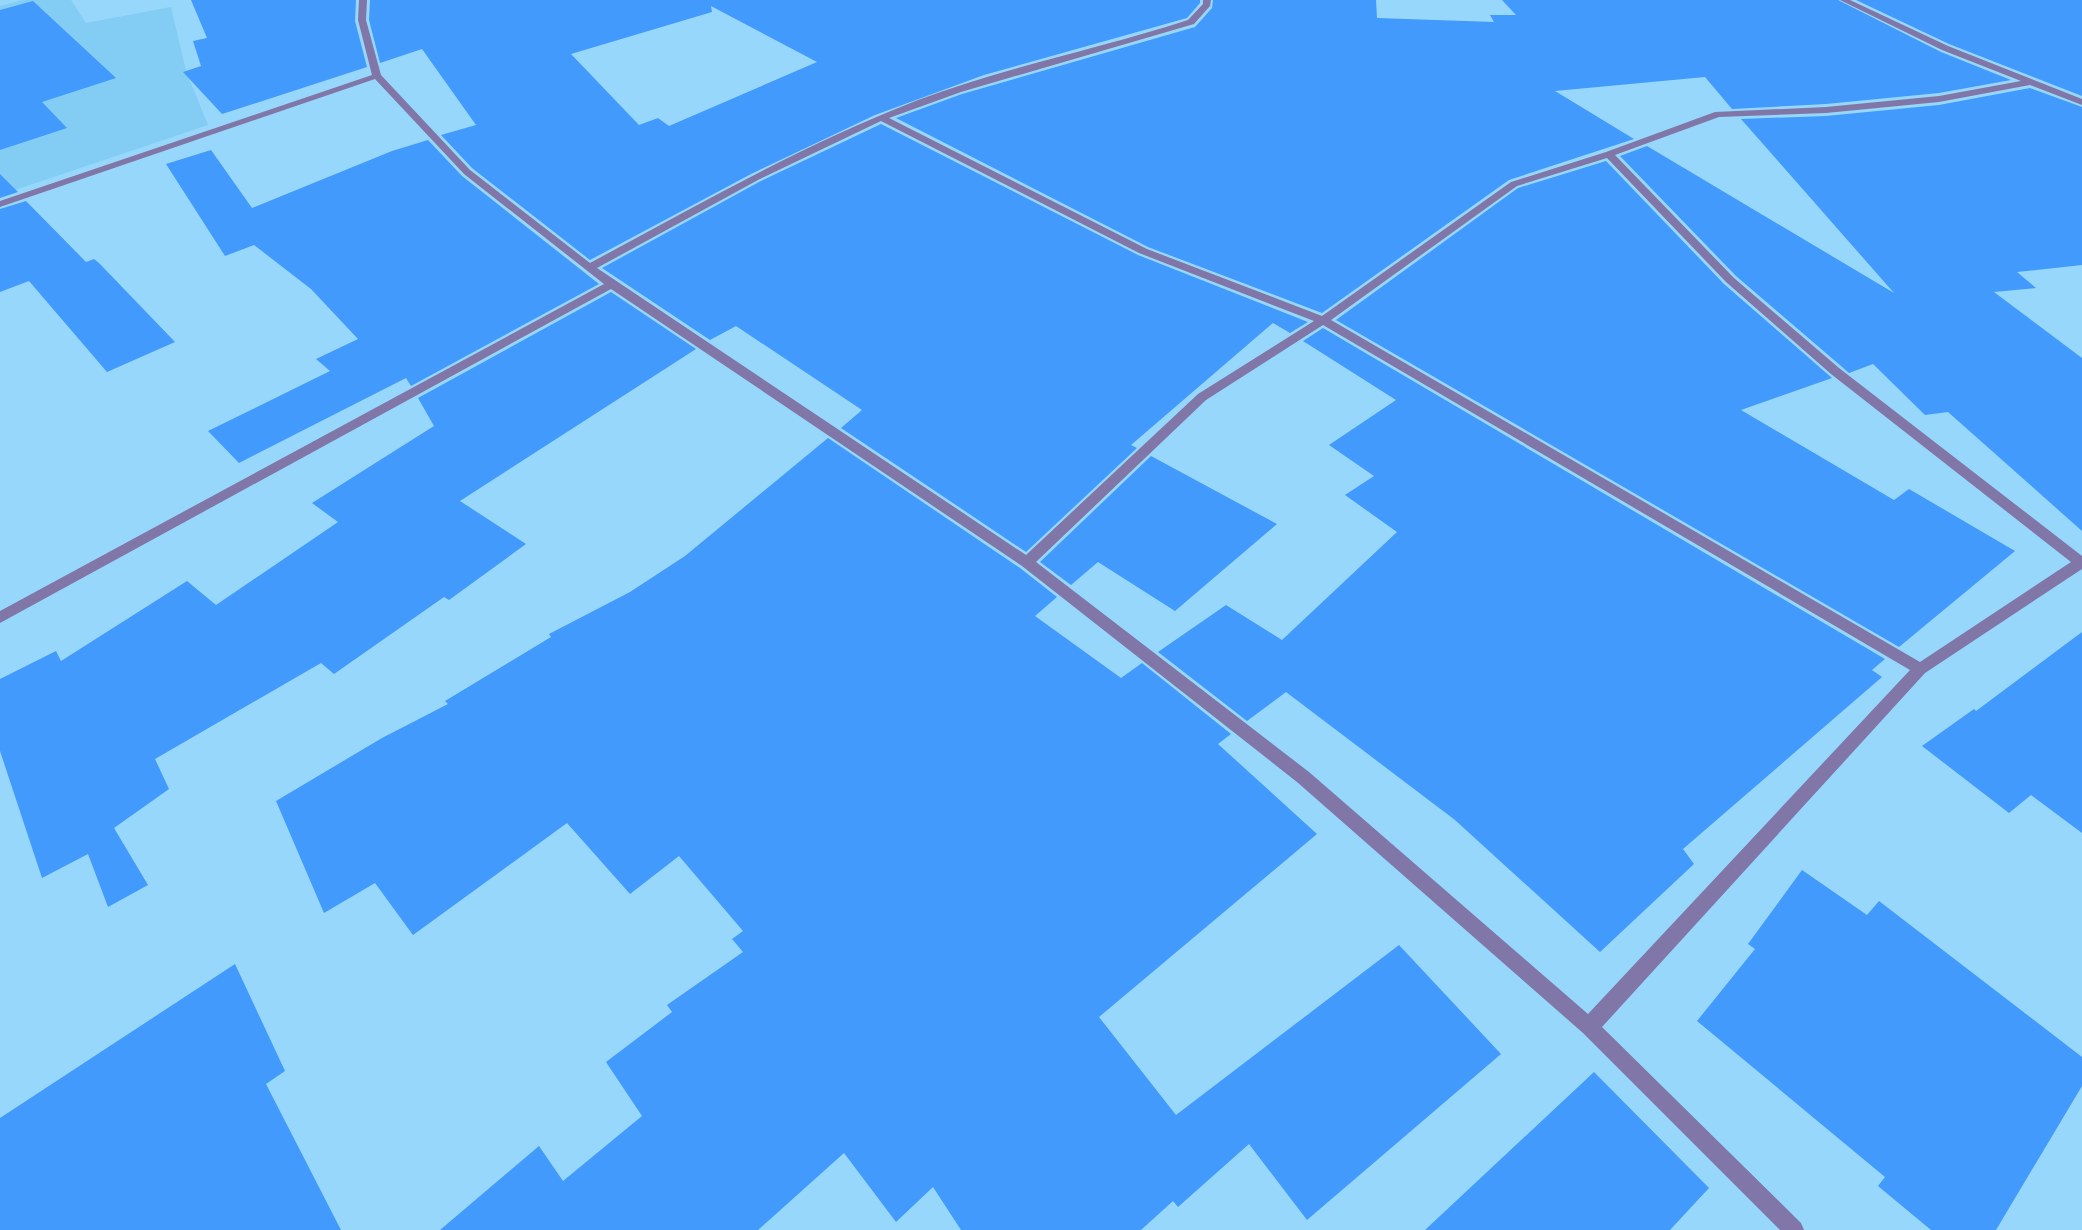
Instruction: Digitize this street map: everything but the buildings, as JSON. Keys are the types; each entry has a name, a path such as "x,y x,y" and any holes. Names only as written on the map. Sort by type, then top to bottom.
{"street":[{"path":"363,0 362,20 377,76 467,172 611,284 1027,562 1303,777 1589,1027 1794,1230"},
{"path":"590,267 787,163 883,118 926,101 1191,22 1207,4 1207,0"},
{"path":"1844,0 1945,48 2082,102"},
{"path":"0,204 377,76"},
{"path":"1027,562 1202,397 1323,320 1514,184 1609,154 1718,114 1826,110 1939,99 2029,82"},
{"path":"883,118 1143,251 1323,320 1920,669"},
{"path":"1589,1027 1920,669 2081,562 1835,371 1730,280 1609,154"},
{"path":"0,618 611,284"}],"shaded area":[{"path":"23,0 71,0 86,23 171,7 186,71 208,125 0,195 0,6"}]}
